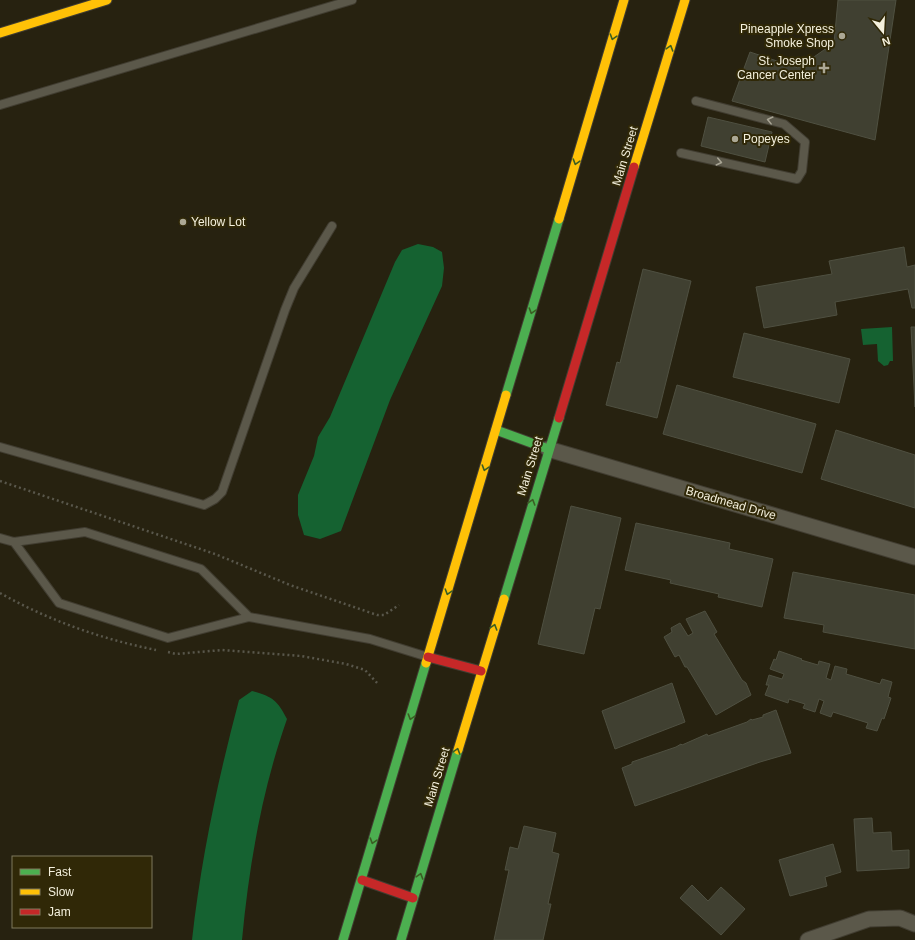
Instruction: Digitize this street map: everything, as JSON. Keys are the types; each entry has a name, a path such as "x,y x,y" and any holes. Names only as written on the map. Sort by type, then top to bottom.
{"main road":[{"path":"0,33 107,0"},
{"path":"343,940 624,0"},
{"name":"Main Street","path":"401,940 548,449 685,0"},
{"path":"496,430 548,449"},
{"path":"428,657 481,671"},
{"path":"362,880 413,898"}],"street":[{"name":"Broadmead Drive","path":"548,449 915,557"},
{"path":"808,940 869,919 900,918 915,924"}],"lane":[{"path":"0,106 352,0"},
{"path":"681,153 797,179 802,171 805,142 784,124 696,101"},
{"path":"0,447 204,505 216,499 222,492 292,294 332,226"},
{"path":"0,538 14,542 85,532 201,570 249,617"},
{"path":"14,542 59,602 168,638 249,617 370,639 428,657"}],"path":[{"path":"0,480 216,554 290,585 377,615 384,615 400,605"}],"shaded area":[{"path":"418,244 433,247 442,252 444,268 442,286 390,400 341,531 320,539 304,535 298,515 298,495 314,456 318,437 330,417 395,262 402,250"},
{"path":"892,327 893,361 890,361 888,365 884,366 878,361 877,344 863,345 861,329"},
{"path":"252,691 270,697 274,700 287,719 270,773 258,828 248,884 242,940 192,940 205,849 224,759 239,700"}],"building":[{"path":"838,0 896,0 875,140 732,101 750,52 798,68 834,43"},
{"path":"708,117 772,132 765,162 701,146"},
{"path":"904,247 907,267 915,265 915,308 912,308 908,289 835,302 837,315 764,328 756,287 832,274 829,261"},
{"path":"643,269 691,281 657,418 606,405 617,362 620,363"},
{"path":"911,327 915,327 915,407"},
{"path":"744,333 850,359 839,403 733,377"},
{"path":"677,385 816,424 802,473 663,434"},
{"path":"836,430 915,455 915,508 821,479"},
{"path":"571,506 621,518 600,609 595,608 584,654 538,644"},
{"path":"636,523 730,543 729,549 773,559 762,607 718,597 719,594 670,583 671,580 625,570"},
{"path":"793,572 915,595 915,649 823,632 824,625 784,618"},
{"path":"705,611 717,632 714,634 742,680 746,683 751,695 716,715 679,655 675,657 664,637 672,632 671,628 680,623 688,636 693,633 686,619"},
{"path":"779,651 818,665 819,661 830,664 826,678 831,680 835,666 847,669 846,674 880,684 882,679 892,682 888,697 891,698 884,719 882,718 877,731 866,728 868,723 833,712 831,717 820,713 824,701 819,699 815,712 803,708 805,704 789,699 788,703 765,695 769,685 766,685 769,675 782,679 784,674 770,669 774,659 776,660"},
{"path":"672,683 685,722 615,749 602,711"},
{"path":"776,710 791,753 760,762 635,806 622,768 632,764 632,762 681,744 682,745 707,734 708,736 747,722 751,719 763,717 763,715"},
{"path":"872,818 873,833 891,832 892,851 909,850 909,868 857,871 854,819"},
{"path":"524,826 556,833 552,852 559,854 548,904 551,904 543,940 494,940 509,870 505,870 510,847 518,849"},
{"path":"833,844 841,872 825,877 827,886 790,896 779,860"},
{"path":"692,885 708,901 721,887 745,909 721,935 680,898"}],"traffic: fast":[{"path":"506,395 559,219"},
{"path":"504,599 559,418"},
{"path":"496,430 548,449"},
{"path":"343,940 426,663"},
{"path":"401,940 458,750"}],"traffic: slow":[{"path":"0,33 107,0"},
{"path":"559,219 624,0"},
{"path":"634,167 685,0"},
{"path":"426,663 506,395"},
{"path":"458,750 504,599"}],"traffic: jam":[{"path":"559,418 634,167"},
{"path":"428,657 481,671"},
{"path":"362,880 413,898"}],"place":[{"name":"Pineapple Xpress Smoke Shop","path":"842,36"},
{"name":"St. Joseph Cancer Center","path":"824,68"},
{"name":"Popeyes","path":"735,139"},
{"name":"Yellow Lot","path":"183,222"}]}
